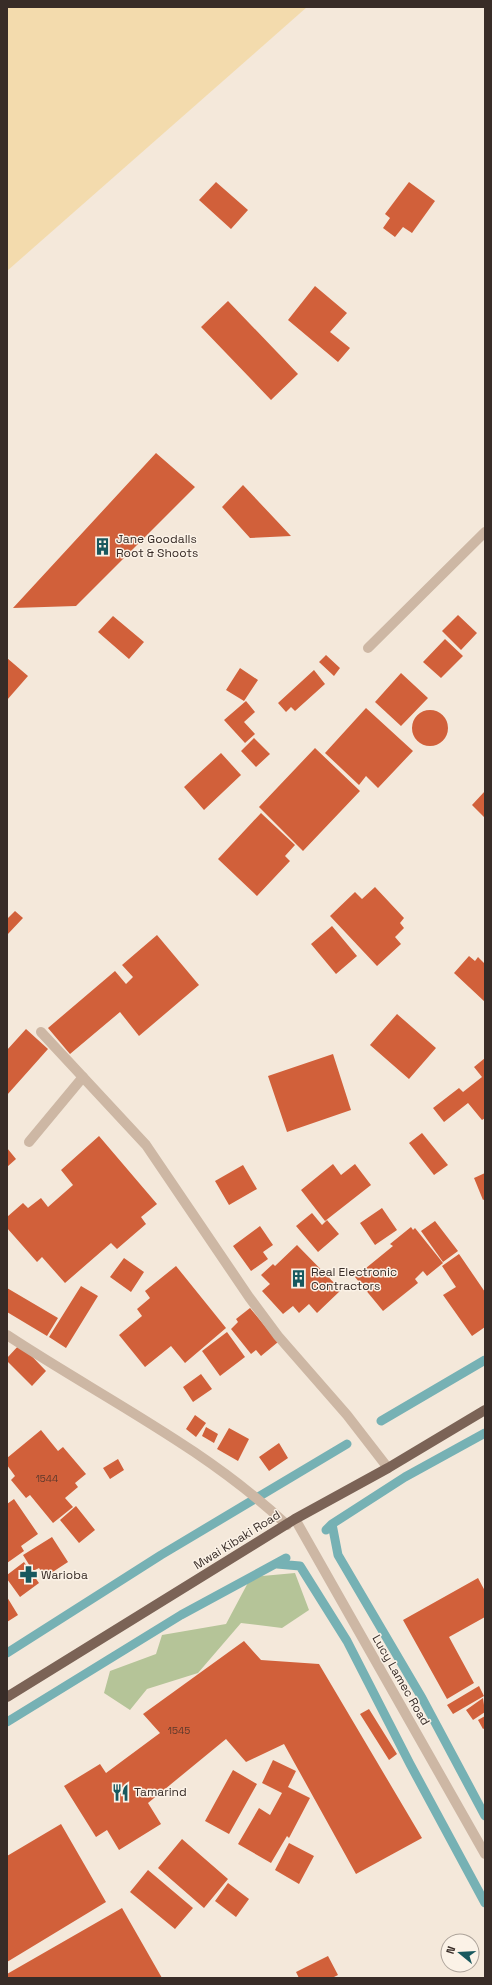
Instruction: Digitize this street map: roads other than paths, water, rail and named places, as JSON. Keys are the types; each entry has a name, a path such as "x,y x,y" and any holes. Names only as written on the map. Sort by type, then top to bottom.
{"main road":[{"name":"Mwai Kibaki Road","path":"7,1697 291,1522 388,1468 485,1410"}],"street":[{"path":"368,648 485,532"},
{"path":"41,1032 146,1145 254,1303 283,1342 347,1415 388,1468"},
{"path":"29,1142 83,1077"},
{"name":"Lucy Lamec Road","path":"7,1334 150,1422 291,1522 485,1854"}],"waterway":[{"path":"381,1421 485,1360"},
{"path":"326,1530 332,1524 405,1477 485,1433"},
{"path":"7,1653 161,1555 347,1444"},
{"path":"332,1524 338,1555 422,1698 485,1816"},
{"path":"7,1722 181,1615 286,1558"},
{"path":"277,1564 300,1566 347,1641 410,1764 485,1903"}],"place":[{"name":"Jane Goodalls Root & Shoots","path":"103,546"},
{"name":"Real Electronic Contractors","path":"298,1279"},
{"name":"Warioba","path":"28,1575"},
{"name":"Tamarind","path":"121,1792"}]}
